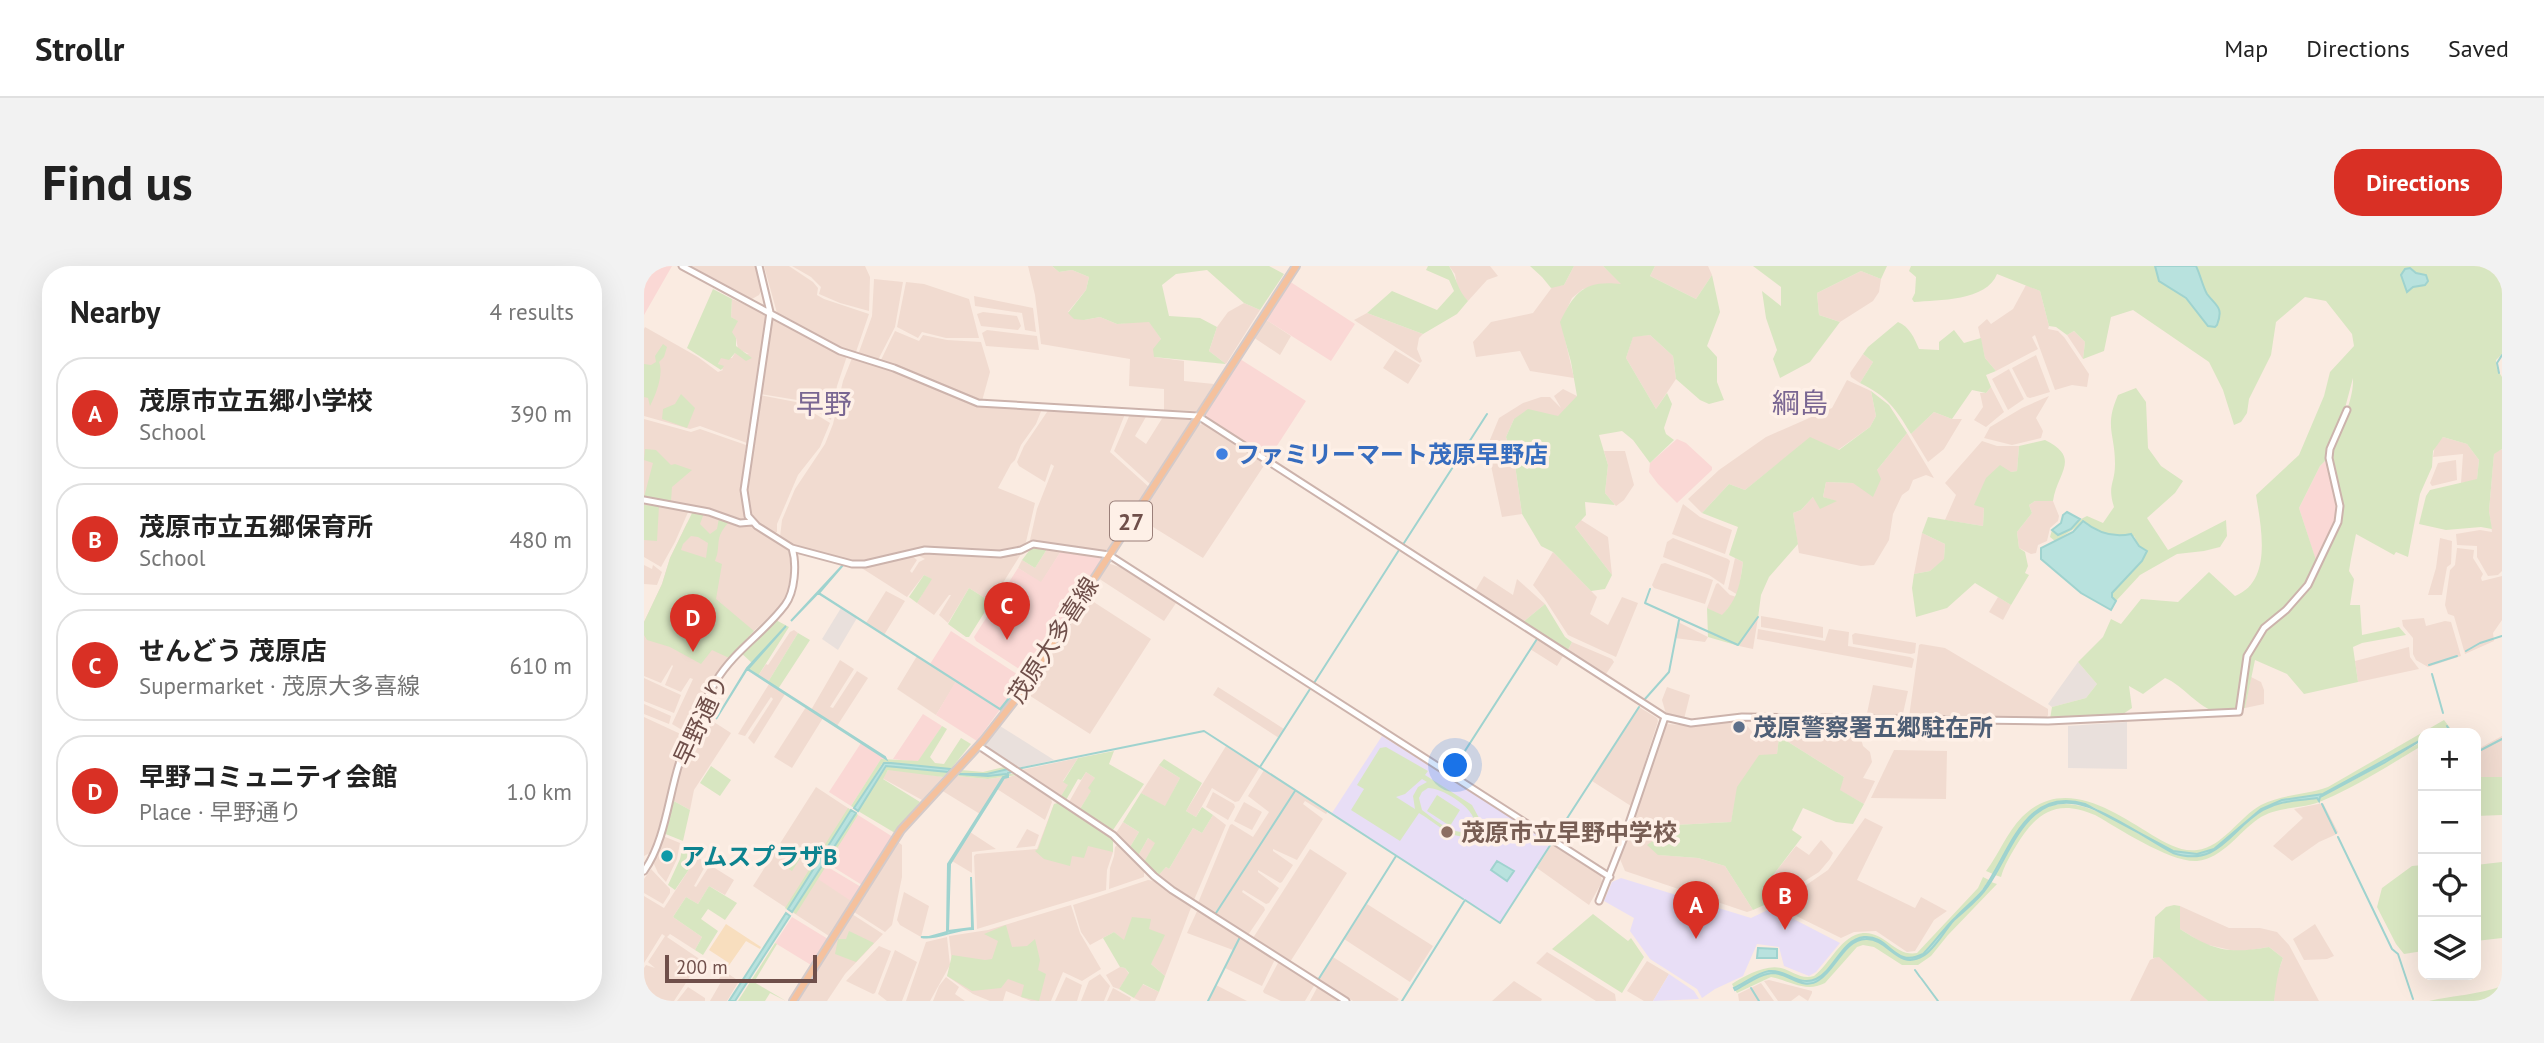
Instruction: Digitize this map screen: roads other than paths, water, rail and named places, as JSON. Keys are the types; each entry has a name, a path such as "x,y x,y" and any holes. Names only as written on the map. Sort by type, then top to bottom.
{"main road":[{"name":"茂原大多喜線","path":"793,1001 901,831 979,746 1019,695 1296,266"}],"street":[{"path":"682,266 840,351 894,368 978,403 1198,416 1665,717 1691,723 1742,717 2048,721 2239,712 2247,656 2264,628 2293,603 2308,585 2338,522 2340,506 2329,458 2330,449 2347,410"},
{"path":"759,266 770,312 744,490 746,508 752,522 792,548 859,564 925,550 1000,554 1021,550 1033,544 1109,555 1610,877"},
{"path":"644,500 709,512 740,523 752,522"},
{"name":"早野通り","path":"644,871 661,833 684,748 709,693 726,666 785,605 791,594 794,557 792,548"},
{"path":"1599,901 1610,877 1665,717"},
{"path":"979,746 1113,835 1172,890 1346,1001"}],"water":[{"path":"2155,266 2196,266 2207,294 2219,310 2217,325 2208,326 2186,298 2159,281"},
{"path":"2410,268 2416,273 2426,275 2428,281 2425,285 2413,287 2407,292 2401,275 2405,269"},
{"path":"2067,512 2080,519 2071,529 2058,535 2052,530 2061,523"},
{"path":"2083,521 2106,534 2131,534 2139,546 2147,551 2142,561 2112,593 2116,601 2111,610 2081,593 2041,559 2041,548 2073,532"},
{"path":"843,565 819,593 1000,709 1024,679 1001,710 818,593 791,621"},
{"path":"786,626 748,669 886,759 747,669 716,719 747,668"},
{"path":"2418,742 2320,797 2319,801 2317,798 2290,801 2263,810 2213,851 2189,856 2173,853 2139,833 2173,851 2197,854 2214,849 2261,809 2282,800 2323,794"},
{"path":"884,763 951,769 948,772 886,766 858,811 854,808"},
{"path":"1008,769 1012,772 1008,773 1008,777 1004,778 950,864 948,931 972,928 971,877 973,929 929,937 947,932 948,864 1003,777 1007,776 958,774 987,774"},
{"path":"2064,801 2085,804 2096,810 2068,803 2051,805 2037,813 2015,839 1984,891 1923,956 1907,960 1900,957 1881,943 1874,940 1859,940 1846,949 1825,975 1813,983 1802,983 1780,974 1769,973 1735,990 1734,988 1769,971 1775,971 1804,981 1816,979 1850,943 1864,937 1880,941 1898,955 1913,957 1923,954 1952,921 1983,890 2021,826 2033,814 2047,805"},
{"path":"851,810 856,813 792,912 788,909"},
{"path":"1497,861 1514,871 1507,881 1491,870"},
{"path":"786,913 790,916 735,1001 729,1001"},
{"path":"1758,948 1777,949 1777,958 1757,958"}],"waterway":[{"path":"2499,373 2497,363 2502,355"},
{"path":"1404,543 1487,414"},
{"path":"1314,683 1399,550"},
{"path":"1650,589 1645,603 1738,645 1758,617"},
{"path":"1645,699 1669,672 1679,620"},
{"path":"2466,651 2502,636"},
{"path":"1452,771 1537,639"},
{"path":"2429,665 2457,656"},
{"path":"2432,674 2443,713"},
{"path":"1260,767 1310,689"},
{"path":"1555,837 1639,707"},
{"path":"1017,769 1204,731 1463,899"},
{"path":"2481,750 2502,739"},
{"path":"1216,913 1295,791"},
{"path":"2322,804 2336,833"},
{"path":"2338,837 2392,949 2398,954 2413,999"},
{"path":"1402,1001 1465,900 1500,923 1551,844"},
{"path":"1318,980 1396,856"},
{"path":"1208,1001 1240,937"},
{"path":"1915,970 1920,977"},
{"path":"1921,978 1938,1001"},
{"path":"1751,988 1759,1001"}],"place":[{"name":"ファミリーマート茂原早野店","path":"1222,454"},
{"name":"せんどう 茂原店","path":"1007,640"},
{"name":"早野コミュニティ会館","path":"693,652"},
{"name":"茂原警察署五郷駐在所","path":"1739,727"},
{"name":"茂原市立早野中学校","path":"1447,832"},
{"name":"アムスプラザB","path":"667,856"},
{"name":"茂原市立五郷保育所","path":"1785,930"},
{"name":"茂原市立五郷小学校","path":"1696,939"}],"district":[{"name":"綱島","path":"1800,402"},
{"name":"早野","path":"824,403"}]}
